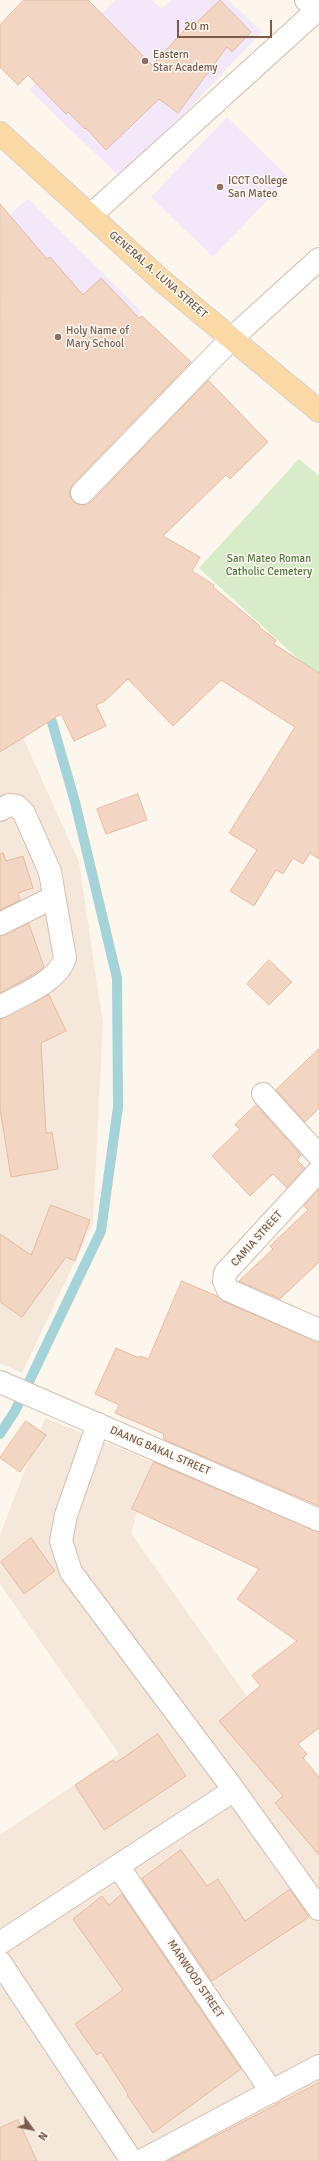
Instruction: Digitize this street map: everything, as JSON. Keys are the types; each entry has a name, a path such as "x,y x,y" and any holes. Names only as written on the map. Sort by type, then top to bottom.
{"main road":[{"name":"GENERAL A. LUNA STREET","path":"0,133 161,280 319,411"}],"street":[{"path":"91,215 314,13 316,10 315,6 306,0"},
{"path":"82,493 231,339 319,259"},
{"path":"0,810 9,805 16,806 24,813 50,872 65,958 62,968 54,977 0,1007"},
{"path":"0,924 54,897"},
{"path":"263,1094 319,1156"},
{"name":"CAMIA STREET","path":"319,1171 225,1274 224,1281 228,1290 319,1330"},
{"name":"DAANG BAKAL STREET","path":"8,1385 319,1520"},
{"path":"98,1424 66,1515 61,1541 71,1572 234,1790 319,1910"},
{"path":"0,1943 234,1790"},
{"name":"MARWOOD STREET","path":"118,1866 272,2092"},
{"path":"0,1962 132,2161"},
{"path":"140,2161 319,2066"}],"shaded area":[{"name":"Eastern Star Academy","path":"115,0 152,0 162,9 171,0 228,0 262,32 122,179 29,90"},
{"name":"ICCT College San Mateo","path":"227,117 289,178 213,257 151,197"},
{"path":"28,199 142,312 90,362 0,222"},
{"path":"0,705 21,733 79,862 103,1023 93,1223 22,1373 0,1363"},
{"path":"45,1418 153,1462 131,1533 319,1798 319,2152 302,2161 0,2161 0,1835 119,1754 0,1584 0,1535"}],"green space":[{"name":"San Mateo Roman Catholic Cemetery","path":"299,459 319,476 319,678 199,568"}],"building":[{"name":"Eastern Star Academy","path":"24,0 88,0 152,65 192,22 195,24 220,0 251,32 232,52 227,47 178,113 159,99 106,150 86,128 85,129 68,112 66,114 28,75 18,85 0,67 0,25"},
{"path":"0,204 47,259 50,257 83,295 101,278 139,318 142,316 191,362 73,484 70,490 70,496 74,502 85,505 91,502 208,380 268,442 230,479 226,475 163,536 200,557 192,571 214,585 213,587 276,640 274,644 319,673 319,859 310,853 303,864 293,858 283,874 276,870 254,906 230,891 257,850 229,833 295,727 221,680 173,726 128,679 105,701 96,705 106,726 74,741 61,714 0,752"},
{"path":"138,794 147,820 106,834 97,809"},
{"path":"3,853 6,861 23,856 33,888 18,893 20,900 0,910 0,854"},
{"path":"29,924 44,967 0,993 0,936"},
{"path":"269,960 292,982 269,1005 247,984"},
{"path":"49,995 66,1031 41,1043 46,1133 52,1132 58,1169 11,1177 0,1109 0,1019"},
{"path":"319,1049 319,1108 305,1122 276,1090"},
{"path":"256,1105 301,1155 297,1160 305,1168 287,1188 273,1174 250,1196 212,1156 240,1129 235,1125"},
{"path":"319,1189 319,1262 280,1299 239,1281 273,1249 270,1246 308,1210 304,1206"},
{"path":"51,1205 90,1220 75,1261 66,1257 22,1317 0,1302 0,1234 31,1255"},
{"path":"182,1281 219,1297 223,1301 319,1342 319,1506 165,1440 163,1438 164,1434 115,1413 119,1405 95,1394 116,1348 139,1358 140,1356 148,1359"},
{"path":"26,1421 46,1435 20,1472 0,1458"},
{"path":"154,1462 319,1532 319,1728 298,1744 307,1754 303,1758 319,1777 319,1855 275,1803 283,1796 219,1721 260,1686 252,1675 297,1641 237,1599 259,1569 132,1509"},
{"path":"31,1538 55,1571 24,1594 1,1562"},
{"path":"158,1734 186,1776 104,1830 75,1785 113,1760 115,1763"},
{"path":"181,1850 207,1886 218,1879 245,1921 290,1889 309,1917 212,1981 142,1879"},
{"path":"122,1894 241,2069 153,2133 127,2095 128,2094 101,2052 97,2055 75,2024 123,1990 73,1919 102,1896 109,1905"},
{"path":"319,2083 319,2161 168,2161 208,2140"},
{"path":"18,2120 37,2161 0,2161 0,2128"}],"waterway":[{"path":"0,1434 15,1411 101,1231 118,1107 117,978 75,802 52,722 45,709"}],"place":[{"name":"Eastern Star Academy","path":"145,61"},
{"name":"ICCT College San Mateo","path":"220,187"},
{"name":"Holy Name of Mary School","path":"58,337"}]}
